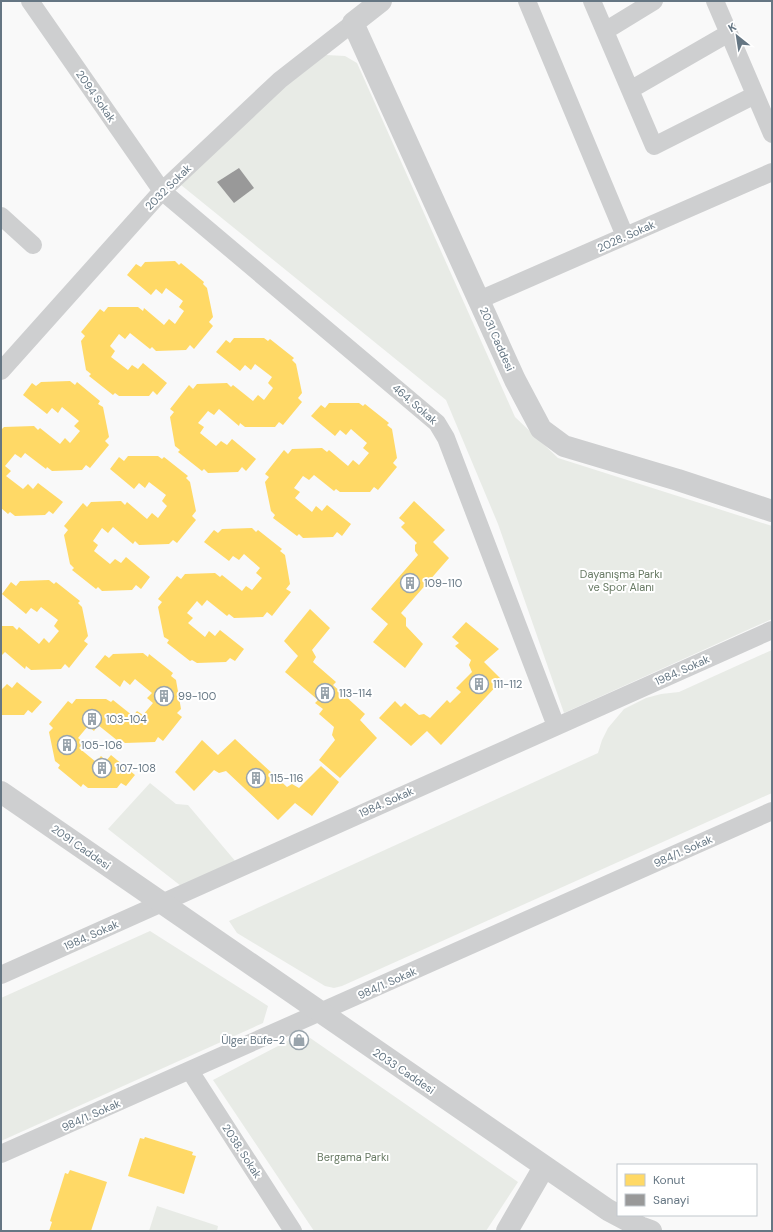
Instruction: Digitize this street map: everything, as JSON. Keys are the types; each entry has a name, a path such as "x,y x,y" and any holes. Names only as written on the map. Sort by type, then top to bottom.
{"street":[{"name":"2094 Sokak","path":"30,1 162,191"},
{"path":"353,23 381,1"},
{"path":"527,1 625,236"},
{"path":"592,1 654,146 755,95"},
{"path":"605,31 654,1"},
{"path":"715,1 772,134"},
{"name":"2032 Sokak","path":"1,370 162,191 280,80 353,23"},
{"name":"2031 Caddesi","path":"353,23 515,380 541,429 564,446 678,480 772,512"},
{"path":"630,90 729,33"},
{"name":"2028. Sokak","path":"479,300 772,172"},
{"name":"464. Sokak","path":"162,191 437,423 442,430 450,450 556,726"},
{"path":"1,216 34,245"},
{"name":"1984. Sokak","path":"1,975 772,630"},
{"name":"2091 Caddesi","path":"1,792 161,903"},
{"name":"984/1. Sokak","path":"1,1154 772,811"},
{"name":"2033 Caddesi","path":"161,903 544,1167 617,1215"},
{"name":"2038. Sokak","path":"190,1071 293,1231"},
{"path":"507,1231 544,1167"},
{"name":"2033 Caddesi","path":"619,1216 651,1231"}],"green space":[{"name":"Dayanışma Parkı ve Spor Alanı","path":"326,55 345,56 357,63 515,417 558,458 772,526 772,619 564,713 498,524 446,400 181,185 255,110"},
{"path":"772,650 772,793 342,986 334,988 325,986 237,933 229,921 598,753 608,728 624,709 646,698 661,694 679,692"},
{"path":"150,783 176,804 188,805 236,862 181,886 108,829"},
{"path":"150,931 268,1006 263,1023 1,1141 1,998"},
{"name":"Bergama Parkı","path":"303,1033 518,1182 486,1231 314,1231 213,1080"},
{"path":"157,1206 218,1226 217,1231 149,1231"}],"building: Konut":[{"path":"175,261 179,265 181,263 204,282 203,284 207,288 213,317 209,322 213,326 194,349 190,345 186,350 156,351 152,347 150,349 130,333 125,339 119,334 110,346 115,351 111,357 128,370 132,365 138,369 143,363 167,383 157,395 153,391 149,396 119,396 115,393 113,395 89,376 91,374 86,370 81,341 85,336 81,332 100,309 104,312 108,307 138,307 143,311 144,308 164,325 169,319 175,324 184,311 179,307 183,301 166,288 162,294 156,289 151,295 127,275 136,264 141,267 145,262"},
{"path":"234,338 264,338 268,341 270,339 294,358 292,360 296,364 302,393 298,398 302,402 283,425 279,422 275,427 245,427 240,423 239,426 219,409 214,415 208,411 198,423 204,427 200,433 216,446 221,441 227,445 232,439 256,459 246,471 242,467 238,472 208,473 204,469 202,471 178,452 180,450 175,446 170,417 174,412 170,409 189,385 193,389 197,384 227,383 231,387 233,385 253,401 258,395 264,400 273,388 268,383 272,377 255,364 251,370 245,365 240,371 216,352 226,340 230,343"},
{"path":"70,381 75,385 77,382 100,401 98,404 103,407 109,437 105,441 109,445 90,468 86,465 82,470 52,471 47,467 46,469 25,453 21,458 15,454 5,466 11,471 6,476 23,489 28,484 33,489 38,483 63,502 53,514 49,511 45,515 15,516 10,512 8,514 1,508 1,430 4,427 34,426 38,430 40,428 60,444 65,438 70,443 80,431 74,426 79,421 62,407 58,413 52,408 47,414 23,395 32,383 36,386 41,382"},
{"path":"329,403 359,403 363,406 365,404 389,423 387,425 392,429 397,458 393,463 397,467 378,490 374,487 370,492 340,492 336,489 334,491 314,475 309,480 303,476 294,488 300,492 295,498 312,512 316,506 322,511 327,505 351,524 342,536 337,532 333,537 303,538 299,534 297,536 273,518 275,515 271,511 265,482 269,477 265,474 284,450 288,454 292,449 322,448 327,452 329,450 348,466 353,460 359,465 369,453 363,448 367,443 351,429 346,435 340,430 335,436 311,416 321,405 325,408"},
{"path":"128,456 158,456 162,459 164,457 188,476 186,478 190,482 196,511 192,516 196,520 177,543 173,540 169,544 139,545 135,541 133,544 113,527 108,533 102,528 93,541 98,545 94,551 110,564 115,559 121,563 126,557 150,577 141,589 136,585 132,590 102,591 98,587 96,589 72,570 74,568 70,564 64,535 68,530 64,526 83,503 87,507 91,502 121,501 125,505 127,502 147,519 152,513 158,518 167,506 162,501 166,495 149,482 145,488 139,483 134,489 110,469 119,457 124,461"},
{"name":"109-110","path":"414,501 445,530 433,542 449,558 401,613 406,618 406,626 423,644 405,668 373,642 388,624 371,609 418,555 415,551 415,545 417,543 401,527 405,523 399,518"},
{"path":"252,528 256,532 258,530 282,549 280,551 285,555 290,584 286,589 291,592 272,616 267,612 263,617 234,618 229,614 227,616 207,600 202,606 197,601 187,613 193,618 188,623 205,637 209,631 215,636 220,630 244,649 235,661 230,658 226,662 197,663 192,660 190,661 167,643 169,640 164,637 158,607 162,602 158,599 177,576 181,579 185,574 215,573 220,577 222,575 242,591 246,586 252,590 262,578 256,573 260,568 244,554 239,560 233,556 229,561 204,542 214,530 218,533 222,529"},
{"path":"49,580 54,584 56,582 80,601 78,603 82,607 88,636 84,641 88,644 69,668 65,664 61,669 31,670 26,666 25,669 5,652 1,656 1,626 13,626 17,630 19,627 39,644 44,638 49,643 59,631 54,626 58,620 41,607 37,612 31,608 26,614 2,594 11,582 16,586 20,581"},
{"name":"113-114","path":"310,609 330,628 312,650 316,657 313,662 336,682 333,685 365,714 360,720 377,738 340,778 319,760 335,740 332,735 334,727 319,714 323,709 315,703 318,700 285,672 298,656 284,641"},
{"name":"111-112","path":"466,622 499,649 484,662 502,680 441,745 427,731 411,746 379,718 395,701 401,707 405,703 419,715 424,714 430,718 447,700 450,703 461,692 456,688 472,672 469,665 471,660 455,646 459,643 452,637"},
{"path":"143,653 148,657 149,654 173,673 171,676 176,680 181,709 177,713 182,717 163,741 158,737 155,742 125,743 120,739 118,741 98,725 94,731 88,726 78,738 84,743 79,748 96,762 101,756 106,761 111,755 135,775 126,786 121,783 117,788 88,788 83,784 81,787 58,768 60,765 55,761 49,732 53,728 49,724 68,701 72,704 76,699 106,699 111,702 113,700 133,716 137,711 143,715 153,703 147,698 152,693 135,679 130,685 124,680 120,687 95,667 105,655 109,658 113,654"},
{"path":"17,682 42,702 32,713 28,710 24,715 1,715 1,688 2,689 7,684 12,688"},
{"name":"115-116","path":"235,739 287,787 292,784 299,788 321,766 339,782 312,816 295,803 278,820 226,771 219,773 214,770 194,791 175,772 202,740 218,755"},
{"path":"145,1137 193,1152 192,1155 196,1156 184,1194 128,1176 140,1138 144,1139"},
{"path":"70,1170 107,1182 91,1231 49,1231 52,1222 50,1221 65,1173 68,1174"}],"building: Sanayi":[{"path":"239,168 254,188 234,203 217,182"}],"place":[{"name":"109-110","path":"410,583"},
{"name":"111-112","path":"479,684"},
{"name":"113-114","path":"325,693"},
{"name":"99-100","path":"164,696"},
{"name":"103-104","path":"92,719"},
{"name":"105-106","path":"67,745"},
{"name":"107-108","path":"102,768"},
{"name":"115-116","path":"256,778"},
{"name":"Ülger Büfe-2","path":"299,1040"}]}
